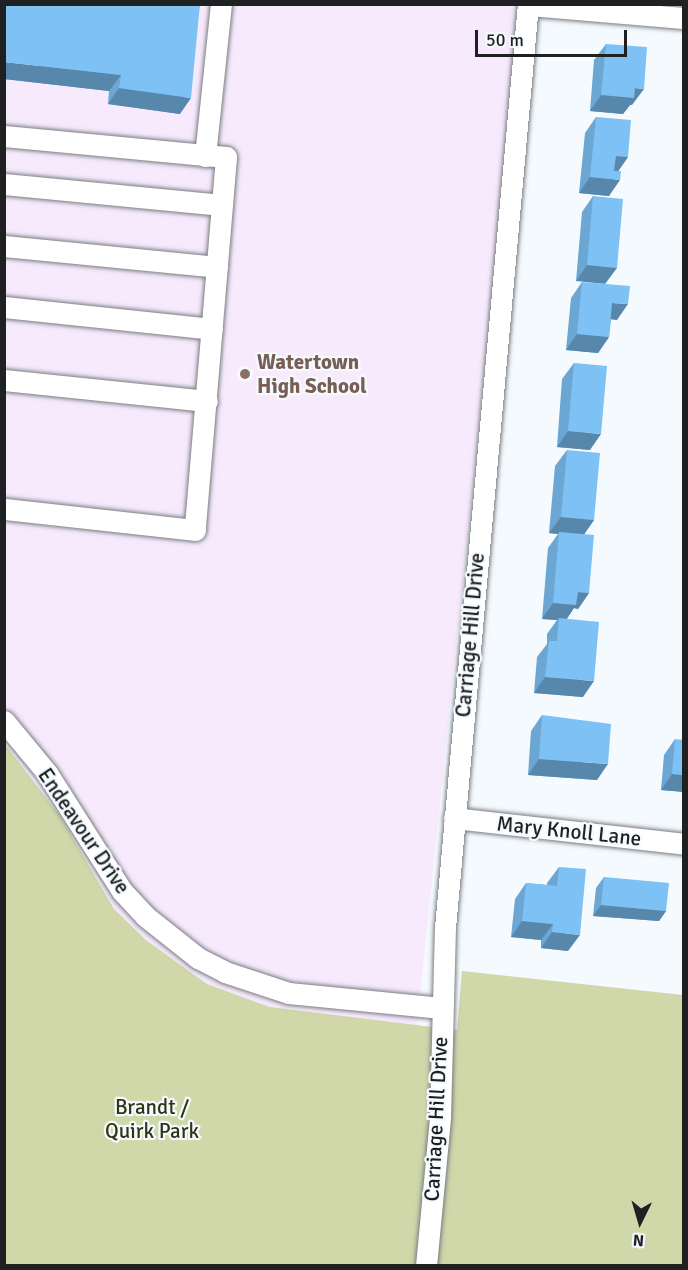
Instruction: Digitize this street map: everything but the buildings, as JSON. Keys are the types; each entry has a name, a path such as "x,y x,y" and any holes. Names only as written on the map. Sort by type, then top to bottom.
{"street":[{"path":"205,156 221,4"},
{"path":"528,5 684,18"},
{"name":"Carriage Hill Drive","path":"426,1266 440,1117 441,1008 454,818 528,5"},
{"path":"4,136 226,157 195,530 4,509"},
{"path":"4,184 222,205"},
{"path":"4,246 217,267"},
{"path":"4,307 212,329"},
{"path":"4,380 207,401"},
{"name":"Endeavour Drive","path":"4,721 47,773 122,891 145,916 198,958 225,972 289,993 441,1008"},
{"name":"Mary Knoll Lane","path":"454,818 684,844"}],"shaded area":[{"name":"Watertown High School","path":"4,5 522,5 417,1026 270,1007 207,984 146,940 114,909 60,816 5,743"}],"green space":[{"name":"Brandt / Quirk Park","path":"4,743 60,816 114,909 146,940 207,984 270,1007 457,1030 462,971 683,995 683,1265 5,1265"}],"place":[{"name":"Watertown High School","path":"245,374"}]}
